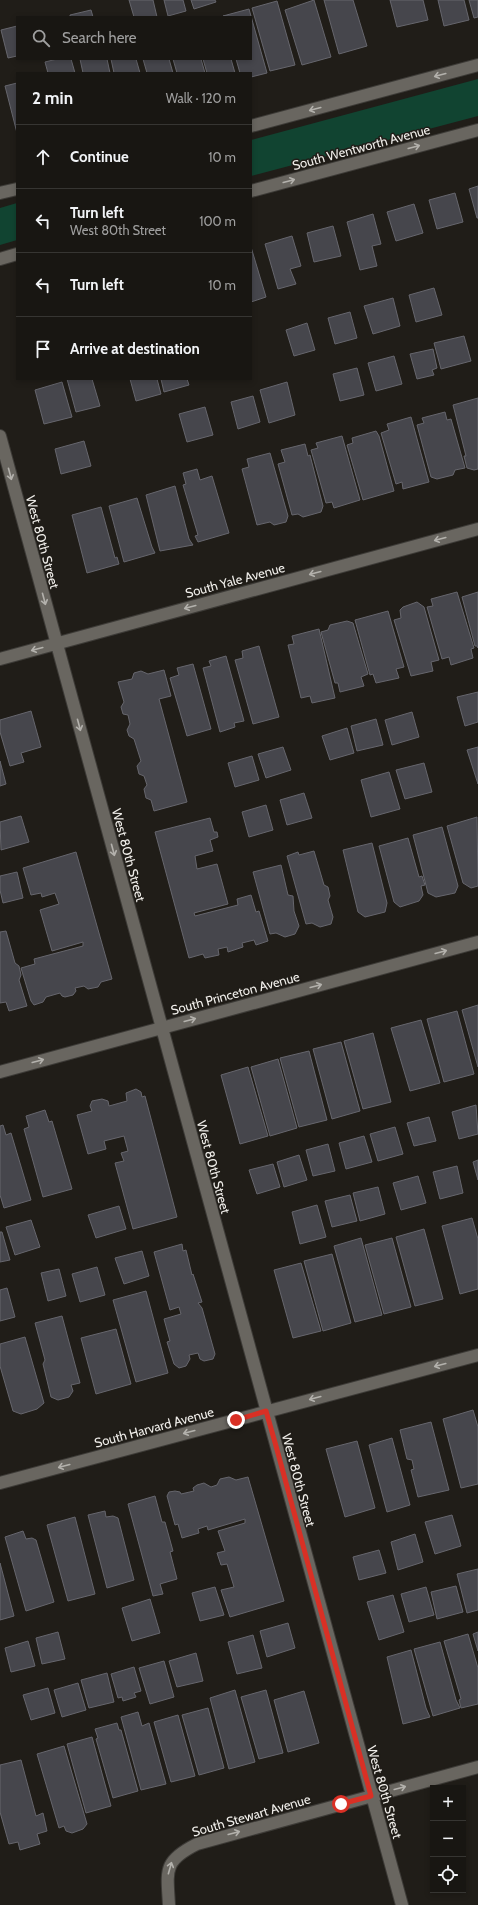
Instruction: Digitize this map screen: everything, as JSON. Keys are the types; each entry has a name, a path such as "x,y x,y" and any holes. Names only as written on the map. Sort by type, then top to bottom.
{"street":[{"path":"252,126 478,65"},
{"name":"South Wentworth Avenue","path":"252,191 478,130"},
{"path":"0,193 16,189"},
{"path":"0,259 16,254"},
{"name":"West 80th Street","path":"0,436 402,1905"},
{"name":"South Yale Avenue","path":"0,659 478,529"},
{"name":"South Princeton Avenue","path":"0,1072 478,942"},
{"name":"South Harvard Avenue","path":"0,1483 478,1355"},
{"name":"South Stewart Avenue","path":"168,1905 167,1882 170,1864 179,1853 197,1844 478,1767"}],"green space":[{"path":"478,79 478,116 252,176 252,140"},
{"path":"16,203 16,240 0,245 0,208"}],"building":[{"path":"129,0 153,0 157,16 134,16"},
{"path":"164,0 183,0 186,11 168,16"},
{"path":"191,0 215,0 216,2 194,9"},
{"path":"314,0 331,57 302,65 285,10"},
{"path":"324,0 353,0 367,46 339,54"},
{"path":"390,0 423,0 428,20 397,27"},
{"path":"438,0 464,0 469,20 444,26"},
{"path":"469,0 478,0 478,17 474,18"},
{"path":"277,1 295,65 270,71 252,8"},
{"path":"249,9 251,16 223,16"},
{"path":"91,10 93,16 70,16"},
{"path":"252,20 267,73 252,77 252,72 240,72 236,60 252,60"},
{"path":"16,26 16,56 8,58 1,30"},
{"path":"53,60 71,60 75,72 48,72 45,62"},
{"path":"80,60 107,60 110,72 83,72"},
{"path":"111,60 136,60 140,72 114,72"},
{"path":"143,60 169,60 173,72 147,72"},
{"path":"173,60 201,60 205,72 177,72"},
{"path":"203,60 231,60 235,72 207,72"},
{"path":"16,83 16,129 5,86"},
{"path":"478,186 478,218 477,218 469,189"},
{"path":"455,193 463,222 437,229 429,200"},
{"path":"414,204 423,233 396,241 387,212"},
{"path":"373,214 381,244 372,246 377,266 360,270 347,222"},
{"path":"333,226 341,256 314,262 307,233"},
{"path":"292,236 301,266 290,269 296,284 278,289 265,244"},
{"path":"252,250 266,297 252,302"},
{"path":"434,288 442,315 416,322 409,295"},
{"path":"393,298 400,326 373,334 364,306"},
{"path":"350,312 357,338 335,344 328,318"},
{"path":"307,323 315,350 294,356 286,330"},
{"path":"464,336 471,361 441,369 434,343"},
{"path":"433,349 437,368 432,370 434,375 417,379 410,354"},
{"path":"394,356 402,384 376,391 368,363"},
{"path":"357,368 364,395 340,401 333,374"},
{"path":"67,380 92,380 100,406 76,412"},
{"path":"130,380 157,380 161,394 136,401"},
{"path":"161,380 187,380 189,385 164,392"},
{"path":"62,382 72,417 44,424 35,390"},
{"path":"287,382 295,415 269,423 260,390"},
{"path":"253,396 260,422 238,429 231,402"},
{"path":"478,398 478,469 474,470 467,468 464,456 466,456 453,405"},
{"path":"205,407 213,435 187,442 179,414"},
{"path":"445,412 447,420 451,419 465,468 455,470 453,475 437,479 431,477 417,425 424,423 422,418"},
{"path":"411,417 429,482 403,489 402,482 396,484 381,433 389,430 387,424"},
{"path":"376,431 379,436 394,491 363,500 347,445 353,443 352,438"},
{"path":"342,436 360,500 334,508 332,502 326,503 311,450 318,448 316,443"},
{"path":"84,441 91,466 61,474 55,449"},
{"path":"305,444 308,456 310,455 323,506 321,512 303,517 298,514 292,515 278,464 285,462 281,450"},
{"path":"270,453 288,516 286,522 274,525 270,522 257,525 242,469 249,467 247,459"},
{"path":"197,469 200,480 212,476 229,533 198,542 195,536 198,535 183,485 186,484 183,473"},
{"path":"175,486 189,539 193,545 160,551 146,495"},
{"path":"137,498 155,553 124,562 109,506"},
{"path":"101,507 115,558 117,557 119,564 87,573 72,515"},
{"path":"457,592 474,648 471,649 473,658 451,665 449,657 442,659 427,607 433,606 431,599"},
{"path":"478,592 478,648 475,646 462,597"},
{"path":"417,602 424,607 439,660 431,662 433,671 411,676 394,620 401,618 400,610 403,607"},
{"path":"388,611 404,667 396,669 399,678 376,683 373,674 370,675 355,620"},
{"path":"347,621 353,623 368,674 361,677 364,686 340,692 338,683 335,683 321,632 328,630 330,625"},
{"path":"319,629 335,698 312,703 310,696 301,698 288,645 294,644 292,636"},
{"path":"259,646 279,717 253,724 235,660 243,658 242,651"},
{"path":"226,656 244,721 234,723 235,727 220,732 203,668 211,666 209,661"},
{"path":"193,664 211,729 187,736 170,678 179,675 177,668"},
{"path":"164,670 171,696 159,699 187,802 154,811 151,800 146,798 144,789 147,785 144,776 139,774 137,766 141,761 134,739 129,736 127,730 130,724 128,715 123,714 121,707 124,702 118,682 132,679 134,673 141,671 148,674"},
{"path":"478,692 478,722 465,726 457,697"},
{"path":"31,711 41,747 21,753 24,762 10,766 0,732 0,720"},
{"path":"412,712 419,737 392,745 385,720"},
{"path":"376,719 383,745 357,751 351,726"},
{"path":"347,728 354,753 330,760 322,736"},
{"path":"283,747 291,770 266,778 258,754"},
{"path":"478,747 478,784 467,750"},
{"path":"252,756 259,780 235,787 228,763"},
{"path":"0,761 6,784 0,786"},
{"path":"424,763 432,792 405,799 396,770"},
{"path":"389,772 400,809 371,817 361,780"},
{"path":"304,793 312,818 287,825 280,800"},
{"path":"266,805 273,830 249,837 242,812"},
{"path":"21,816 29,842 1,850 0,822"},
{"path":"477,817 478,886 471,888 463,883 447,826"},
{"path":"210,818 214,832 217,832 218,837 210,840 213,851 195,856 197,869 217,864 228,904 194,913 195,916 238,905 237,899 251,895 256,912 259,911 268,941 256,945 254,940 242,943 243,947 228,952 227,947 218,949 219,955 205,958 203,954 189,958 155,832"},
{"path":"442,827 458,886 455,893 436,897 428,893 413,835"},
{"path":"408,838 419,877 422,876 425,885 421,886 423,895 419,901 400,907 394,902 379,846"},
{"path":"372,843 387,903 385,912 365,917 358,912 343,850"},
{"path":"314,851 324,885 328,887 330,896 328,900 333,917 331,924 320,927 312,923 306,924 287,856 298,852 299,855"},
{"path":"76,852 112,979 101,982 98,987 88,989 84,986 75,988 76,991 73,995 65,997 60,993 46,997 43,1002 34,1005 31,1001 21,968 35,964 34,959 83,946 83,942 52,951 40,910 59,904 55,893 42,897 41,893 31,895 23,868"},
{"path":"281,865 288,895 293,896 294,911 299,926 295,934 285,937 276,933 270,934 253,872"},
{"path":"17,872 23,898 3,903 0,890 0,876"},
{"path":"6,931 15,963 19,966 21,975 19,980 27,1006 9,1011 6,1002 0,1003 0,932"},
{"path":"478,1005 478,1067 462,1010"},
{"path":"457,1011 474,1074 444,1082 427,1019"},
{"path":"421,1020 440,1083 410,1091 391,1028"},
{"path":"373,1033 391,1102 363,1109 344,1041"},
{"path":"341,1042 360,1111 332,1119 313,1049"},
{"path":"309,1051 327,1120 299,1127 280,1058"},
{"path":"278,1059 297,1128 270,1136 251,1067"},
{"path":"248,1067 268,1136 240,1144 221,1075"},
{"path":"136,1089 141,1092 142,1097 145,1096 177,1217 133,1229 115,1163 124,1161 121,1153 128,1151 124,1136 104,1141 106,1149 88,1154 77,1115 92,1111 90,1106 92,1101 102,1099 108,1101 109,1106 127,1101 126,1093"},
{"path":"476,1105 478,1134 459,1139 452,1112"},
{"path":"45,1110 49,1122 52,1121 72,1189 43,1197 24,1129 29,1127 26,1116"},
{"path":"429,1117 436,1141 414,1146 407,1123"},
{"path":"3,1125 6,1135 11,1133 31,1200 4,1208 0,1195 0,1126"},
{"path":"395,1127 403,1154 378,1161 370,1134"},
{"path":"364,1136 372,1162 346,1169 339,1143"},
{"path":"328,1144 335,1171 313,1176 306,1150"},
{"path":"299,1155 307,1180 284,1187 277,1162"},
{"path":"478,1160 478,1180 473,1162"},
{"path":"273,1164 280,1187 257,1194 249,1170"},
{"path":"457,1166 463,1193 440,1199 433,1172"},
{"path":"418,1176 426,1203 401,1210 393,1183"},
{"path":"378,1187 385,1214 360,1221 353,1193"},
{"path":"350,1195 357,1221 332,1227 325,1201"},
{"path":"317,1205 326,1237 300,1244 292,1212"},
{"path":"119,1206 126,1229 96,1238 88,1215"},
{"path":"472,1218 478,1239 478,1289 460,1294 442,1226"},
{"path":"31,1220 40,1247 15,1255 6,1227"},
{"path":"424,1229 443,1299 415,1306 396,1237"},
{"path":"0,1232 2,1232 10,1260 0,1262"},
{"path":"361,1238 382,1315 355,1322 334,1246"},
{"path":"392,1238 411,1307 384,1314 365,1245"},
{"path":"182,1244 183,1251 186,1250 192,1275 193,1274 202,1302 198,1303 202,1308 215,1354 213,1359 204,1361 200,1359 198,1353 189,1355 190,1359 186,1366 179,1368 174,1364 167,1342 170,1341 164,1319 181,1314 179,1307 170,1310 154,1252"},
{"path":"142,1251 149,1276 124,1284 115,1258"},
{"path":"332,1254 351,1323 323,1331 304,1261"},
{"path":"301,1263 321,1331 293,1338 274,1270"},
{"path":"97,1267 105,1295 80,1302 72,1274"},
{"path":"59,1269 66,1296 48,1301 41,1273"},
{"path":"7,1288 15,1317 0,1321 0,1290"},
{"path":"146,1291 168,1373 136,1382 113,1300"},
{"path":"62,1316 80,1383 71,1385 73,1391 69,1397 58,1400 51,1397 43,1364 45,1360 35,1323"},
{"path":"116,1329 131,1384 96,1394 81,1338"},
{"path":"25,1337 44,1403 37,1409 21,1414 13,1411 0,1366 0,1344"},
{"path":"473,1410 478,1427 478,1484 461,1488 443,1419"},
{"path":"431,1422 449,1490 418,1497 411,1470 414,1469 412,1460 407,1459 400,1430"},
{"path":"392,1438 410,1505 387,1512 369,1445"},
{"path":"357,1441 375,1508 345,1517 326,1449"},
{"path":"229,1477 236,1480 248,1477 284,1601 230,1617 221,1590 234,1587 227,1564 221,1565 217,1553 225,1551 218,1531 245,1523 245,1519 208,1530 207,1526 198,1529 199,1533 182,1538 178,1524 175,1525 167,1496 169,1492 175,1491 180,1492 181,1494 194,1491 193,1488 204,1483 211,1487 217,1485 220,1479"},
{"path":"155,1496 162,1522 165,1522 173,1551 170,1552 177,1579 160,1584 163,1594 153,1596 128,1504"},
{"path":"105,1511 106,1517 113,1516 118,1518 134,1580 107,1588 88,1515"},
{"path":"452,1515 461,1546 435,1554 425,1522"},
{"path":"75,1517 95,1594 68,1601 47,1525"},
{"path":"23,1531 26,1539 32,1538 36,1540 54,1602 26,1611 5,1537"},
{"path":"415,1534 423,1562 398,1570 391,1542"},
{"path":"379,1550 386,1573 359,1580 353,1557"},
{"path":"0,1563 14,1616 0,1620"},
{"path":"478,1569 478,1610 467,1613 457,1574"},
{"path":"456,1586 463,1612 437,1619 431,1592"},
{"path":"215,1587 224,1615 200,1621 192,1593"},
{"path":"426,1587 434,1615 409,1622 401,1594"},
{"path":"393,1595 404,1632 379,1640 367,1602"},
{"path":"150,1599 160,1633 132,1641 122,1608"},
{"path":"288,1623 295,1648 267,1657 260,1631"},
{"path":"58,1632 65,1659 42,1664 36,1638"},
{"path":"478,1632 478,1651 473,1634"},
{"path":"468,1634 478,1668 478,1704 461,1708 459,1700 461,1699 444,1641"},
{"path":"253,1635 262,1668 237,1674 228,1642"},
{"path":"28,1641 35,1666 11,1672 5,1648"},
{"path":"440,1642 456,1700 460,1708 433,1716 414,1649"},
{"path":"411,1650 426,1708 430,1717 403,1724 387,1657"},
{"path":"196,1653 203,1681 177,1687 169,1661"},
{"path":"164,1661 174,1697 150,1704 139,1668"},
{"path":"134,1667 141,1691 134,1693 136,1697 123,1701 122,1697 118,1698 111,1674"},
{"path":"107,1673 114,1702 89,1708 81,1680"},
{"path":"78,1683 86,1710 62,1717 54,1690"},
{"path":"48,1688 55,1713 31,1720 23,1695"},
{"path":"235,1690 255,1762 229,1769 210,1698"},
{"path":"266,1690 283,1753 259,1759 241,1697"},
{"path":"304,1691 319,1743 288,1752 274,1700"},
{"path":"208,1708 224,1768 199,1775 182,1715"},
{"path":"138,1712 142,1726 149,1723 166,1784 141,1790 121,1717"},
{"path":"178,1715 195,1776 171,1782 154,1722"},
{"path":"117,1723 119,1730 121,1730 138,1791 113,1798 96,1739 98,1738 95,1729"},
{"path":"92,1737 111,1806 86,1813 67,1744"},
{"path":"64,1746 87,1824 83,1829 72,1833 66,1831 64,1826 59,1828 37,1754"},
{"path":"21,1760 36,1816 43,1813 47,1831 37,1834 40,1844 20,1850 18,1842 9,1844 0,1812 0,1765"}],"route":[{"path":"236,1420 266,1411 276,1446 371,1796 341,1804"}]}
